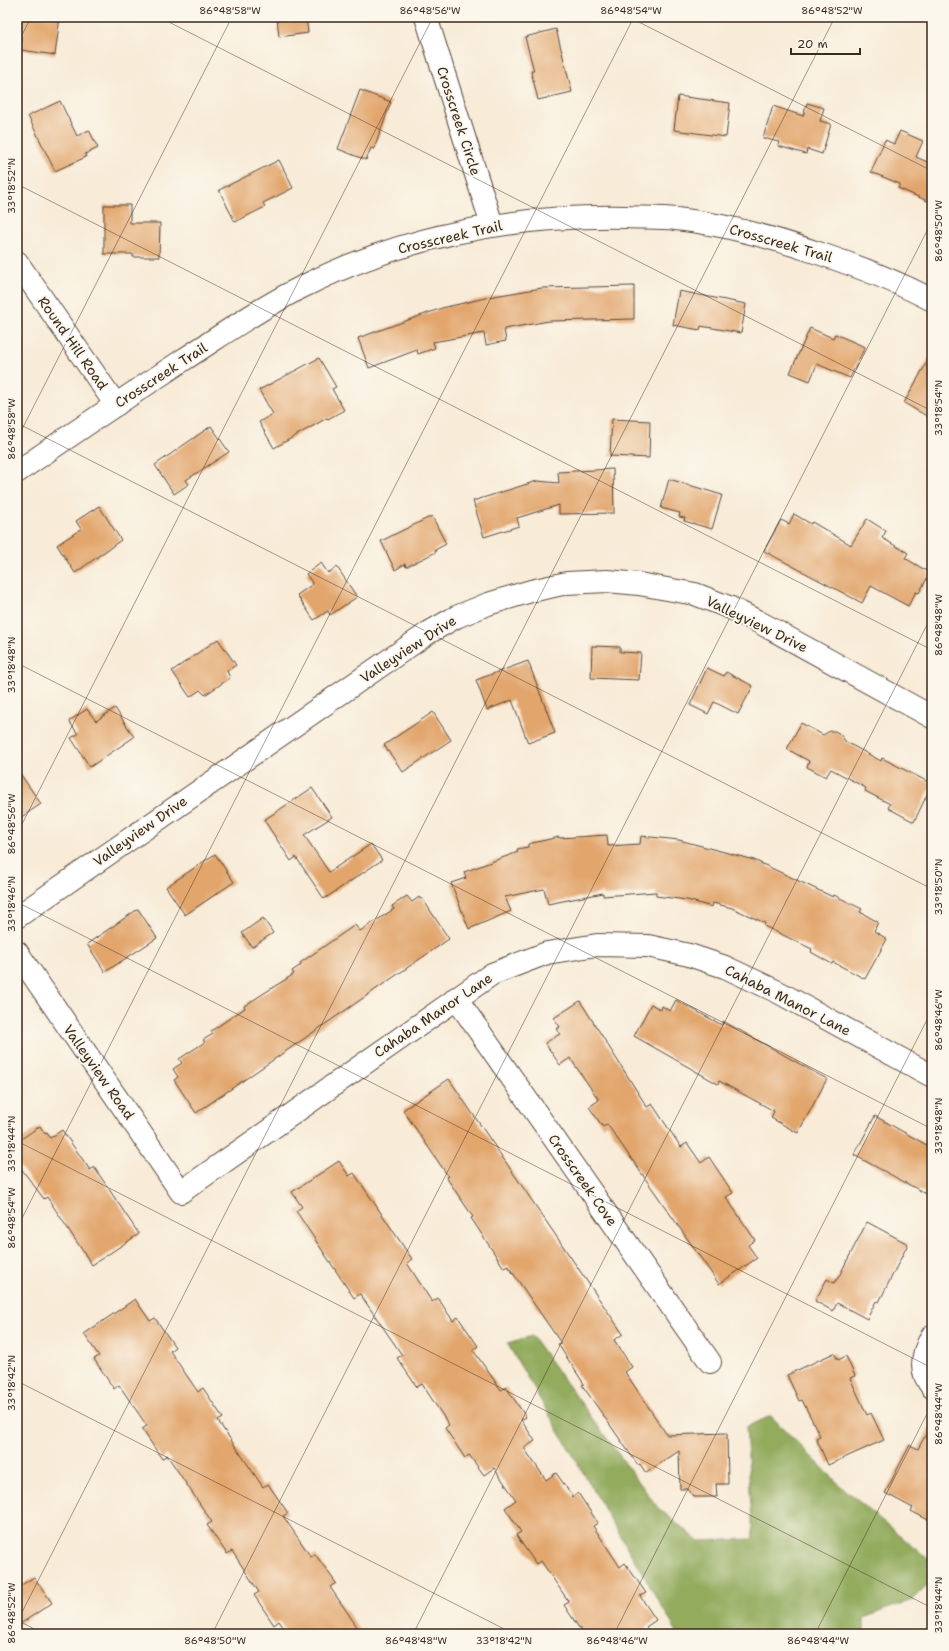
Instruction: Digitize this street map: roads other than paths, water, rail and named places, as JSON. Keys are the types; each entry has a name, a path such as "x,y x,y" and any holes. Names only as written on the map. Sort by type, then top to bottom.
{"street":[{"name":"Crosscreek Circle","path":"426,17 492,225"},
{"name":"Crosscreek Trail","path":"17,472 256,312 302,287 356,262 430,239 492,225 537,219 586,216 675,219 718,225 772,238 874,272 932,300"},
{"name":"Round Hill Road","path":"17,262 116,405"},
{"name":"Valleyview Drive","path":"17,917 428,633 456,617 488,604 538,589 567,583 607,580 695,594 757,620 932,717"},
{"name":"Cahaba Manor Lane","path":"181,1192 492,974 547,953 597,945 648,946 689,955 745,976 778,992 932,1076"},
{"name":"Valleyview Road","path":"17,952 181,1192"},
{"name":"Crosscreek Cove","path":"456,998 710,1362"},
{"path":"928,1380 922,1359 932,1336"}]}
